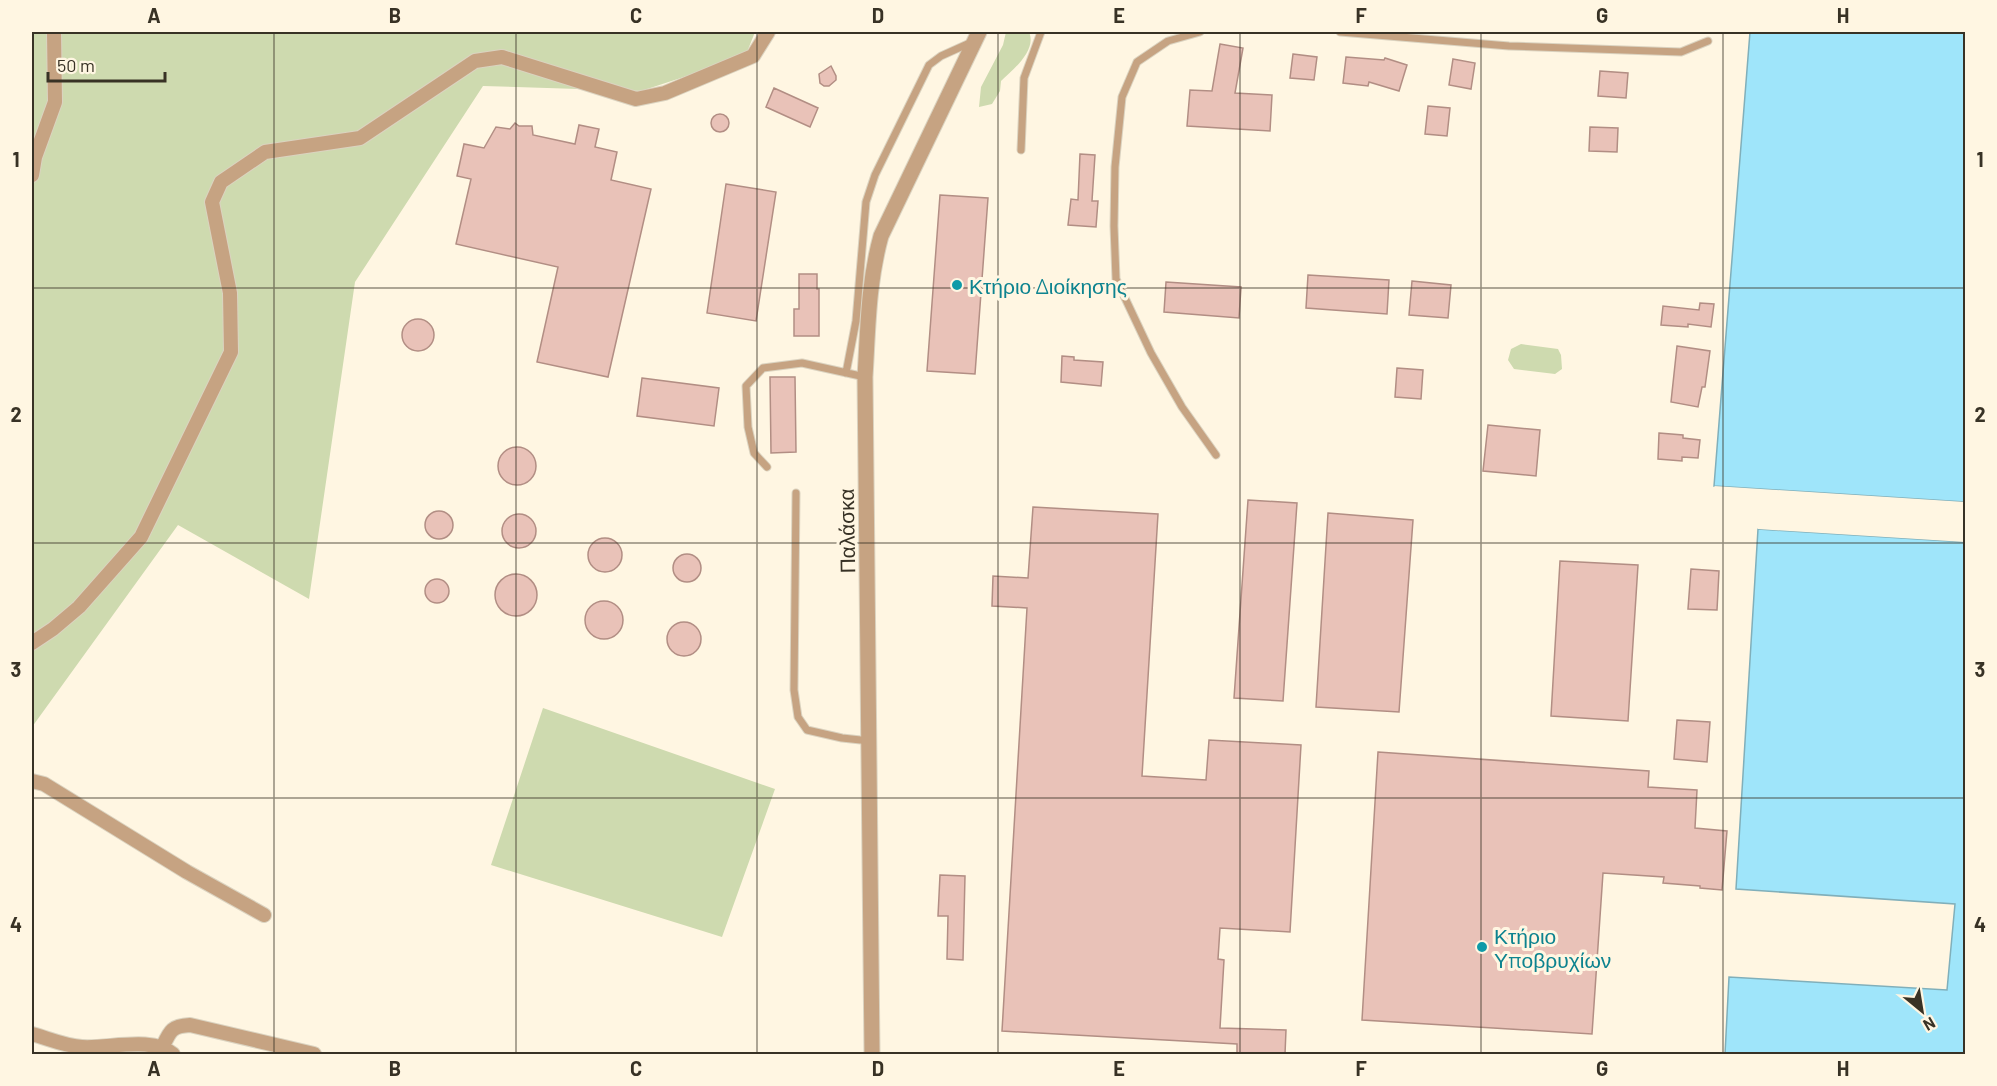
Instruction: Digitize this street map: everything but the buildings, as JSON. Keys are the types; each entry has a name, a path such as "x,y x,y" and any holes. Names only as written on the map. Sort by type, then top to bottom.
{"street":[{"path":"32,175 54,102 54,32"},
{"path":"32,643 79,607 141,537 231,352 230,293 212,202 221,183 264,152 360,138 475,61 502,57 636,99 666,93 753,56 768,32"},
{"name":"Παλάσκα","path":"872,1054 865,377 869,293 881,236 977,36"},
{"path":"32,781 44,784 187,872 264,915"},
{"path":"32,1034 80,1047 104,1048 125,1044 168,1051 169,1032 176,1026 190,1025 314,1054"}],"lane":[{"path":"1021,150 1024,78 1041,32"},
{"path":"1200,32 1168,41 1137,62 1122,97 1115,167 1113,225 1116,279 1151,353 1182,406 1216,455"},
{"path":"1341,32 1509,46 1681,52 1708,41"},
{"path":"846,373 856,321 866,202 875,175 929,65 977,36"},
{"path":"767,467 754,453 748,427 746,386 763,368 802,363 865,377"},
{"path":"796,493 794,690 798,717 807,730 842,738 870,741"}],"green space":[{"path":"32,32 755,32 745,57 641,91 483,86 355,282 309,599 178,525 32,727"},
{"path":"1006,32 1029,32 1030,46 1023,59 1001,81 1000,91 992,104 979,107 981,87 1003,45"},
{"path":"1521,344 1558,349 1562,369 1555,374 1514,369 1508,360 1511,349"},
{"path":"543,708 775,789 722,937 491,865"}],"water":[{"path":"1750,32 1965,32 1965,502 1714,486"},
{"path":"1758,529 1965,542 1965,1054 1725,1054 1729,977 1947,990 1955,904 1736,889"}],"pier":[{"path":"1714,486 1965,502 1966,505 1717,489"},
{"path":"1756,527 1966,539 1965,542 1758,529"}],"place":[{"name":"Κτήριο Διοίκησης","path":"957,285"},
{"name":"Κτήριο Υποβρυχίων","path":"1482,947"}]}
